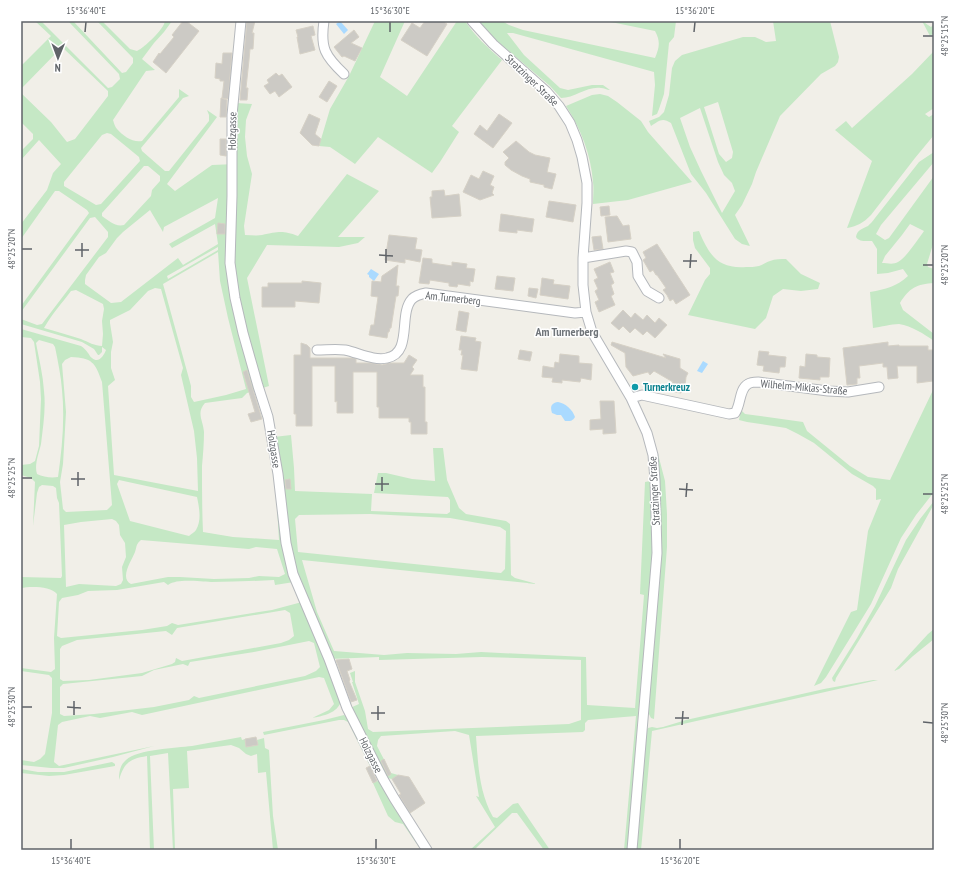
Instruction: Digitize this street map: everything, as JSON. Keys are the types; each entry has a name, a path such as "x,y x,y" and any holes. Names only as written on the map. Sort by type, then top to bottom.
{"street":[{"name":"Holzgasse","path":"241,21 232,114 230,263 235,298 243,333 268,416 278,474 286,543 293,574 329,659 347,708 387,785 427,850"},
{"path":"324,21 323,43 326,53 331,61 344,74"},
{"name":"Stratzinger Straße","path":"472,21 493,44 546,90 570,123 582,157 587,183 583,258 583,285 586,312 592,332 631,398 647,432 653,454 657,553 632,850"},
{"path":"583,258 626,251 632,252 638,262 638,276 647,291 659,298"},
{"name":"Am Turnerberg","path":"317,350 344,350 377,358 388,358 397,353 402,345 406,310 409,303 412,298 426,293 575,313 586,312"},
{"name":"Wilhelm-Miklas-Straße","path":"631,398 642,395 651,396 729,414 735,413 738,409 743,389 749,383 758,382 841,392 879,387"}],"green space":[{"path":"35,21 41,21 108,88 112,87 120,79 119,74 68,21 73,21 122,73 126,72 133,63 133,58 97,21 102,21 130,49 137,51 154,38 165,21 172,21 142,59 155,70 146,71 113,120 114,124 125,136 135,141 142,141 179,97 179,89 189,96 183,98 141,148 142,151 165,171 169,171 209,121 207,110 217,117 167,184 175,191 212,165 236,164 236,103 252,104 246,120 245,137 247,156 252,174 244,226 245,235 260,235 280,232 298,236 347,174 379,191 338,237 365,237 358,243 339,247 267,245 247,278 269,386 247,393 242,398 205,403 200,413 204,432 202,466 203,532 233,537 279,540 275,475 294,582 275,585 274,580 219,582 183,581 168,585 164,582 117,590 88,591 78,595 62,598 59,602 57,636 61,638 142,630 167,626 172,623 178,625 272,610 302,602 341,701 337,708 330,713 312,718 329,710 334,704 324,678 319,677 142,715 132,712 100,718 90,716 62,722 58,725 54,762 59,766 154,746 64,768 21,765 21,760 34,762 45,754 52,713 52,678 49,675 21,671 21,668 51,672 55,669 54,638 57,594 50,589 45,588 21,588 21,577 61,578 62,576 59,503 56,488 53,486 42,485 39,487 33,526 35,482 31,478 21,475 21,465 30,464 35,461 39,446 41,399 34,342 31,338 21,337 21,329 81,346 95,360 101,358 106,350 102,347 102,352 98,355 94,349 82,342 21,324 21,319 37,325 42,324 108,237 108,232 95,217 90,218 21,312 21,306 89,213 87,210 59,191 55,191 21,239 21,224 47,190 53,173 61,164 39,140 21,160 21,151 33,139 33,134 21,122 21,93 51,122 67,142 75,139 108,96 108,91 62,47 21,89 21,66 51,36","holes":["107,133 111,134 139,157 140,161 101,204 96,205 64,186 64,182 102,135","144,166 148,166 160,176 160,181 152,190 151,196 124,225 110,222 102,216 102,213","218,198 215,218 169,244 172,248 215,224 218,244 183,265 178,258 121,302 111,303 85,284 86,275 99,257 106,253 117,238 150,210 163,232 164,227","218,247 218,250 168,279 167,276","218,252 220,281 246,389 194,402 191,397 191,386 163,284","155,288 161,289 183,368 181,375 194,431 198,491 114,475 108,386 115,380 111,368 111,352 113,342 110,320 130,310 148,291","76,290 103,304 102,346 94,345 81,339 44,328 71,291","39,340 53,344 55,347 61,379 63,423 58,477 42,476 37,474 36,470 44,418 45,398 36,343","71,357 88,360 95,366 102,382 112,505 107,510 66,512 63,509 60,482 63,464 66,412 62,364 65,360","119,480 197,497 200,514 199,522 195,531 189,536 130,521 117,484","112,519 116,521 119,525 120,535 125,543 126,557 122,567 123,580 121,584 116,586 79,584 66,587 64,525","141,540 249,549 256,547 277,549 285,574 279,577 259,576 249,578 214,579 168,577 131,584 126,578 126,573 137,544","285,610 290,613 294,636 281,643 182,661 176,658 175,662 172,664 142,673 89,680 63,681 60,679 60,649 62,646 77,640 166,631 172,635 177,628","309,641 314,643 320,667 316,671 305,676 199,698 194,696 189,700 154,707 94,714 64,716 60,714 60,687 63,684 142,676 154,670 183,664 188,666 190,662 254,652"]},
{"path":"375,21 405,21 380,77 407,96 457,21 465,21 482,42 502,60 452,126 459,132 432,173 378,137 355,164 330,147 319,146 330,109 349,76"},
{"path":"478,21 502,21 523,30 655,58 659,45 655,31 606,21 676,21 674,37 669,43 664,94 657,114 652,116 655,85 654,72 513,33 507,33 524,55 560,88 568,90 592,85 603,85 610,90 596,88 561,98 550,86 496,40"},
{"path":"773,21 830,21 839,57 835,66 821,74 780,116 752,184 742,205 735,215 750,246 742,244 735,239 706,193 691,174 671,123 663,120 658,121 651,126 649,121 659,117 664,112 669,95 672,68 675,61 682,55 743,37 755,37 766,42 776,41","holes":["718,102 733,152 732,158 726,162 719,154 704,107","700,108 718,162 724,175 732,183 735,191 722,213 690,147 680,118"]},
{"path":"922,21 931,27 934,24 934,33 930,36"},
{"path":"934,51 934,108 925,114 929,117 934,114 934,135 871,215 860,224 847,228 872,161 835,130 846,121 852,128 912,74"},
{"path":"600,94 608,96 641,121 648,132 692,182 628,200 593,204 592,172 588,152 581,133 566,106 592,95"},
{"path":"934,152 934,162 881,225 876,234 885,240 889,238 934,176 934,241 927,264 928,267 934,269 934,283 923,284 910,290 900,303 903,310 934,334 934,341 918,331 904,325 896,324 873,328 870,292 890,287 899,283 908,276 903,269 877,274 877,249 872,241 857,239 856,237 859,231 868,226 919,162","holes":["910,224 924,231 901,260 890,264 882,263 885,256"]},
{"path":"699,231 711,253 721,263 728,266 752,267 760,266 769,261 786,259 801,274 820,283 818,289 801,291 783,289 773,296 766,318 755,329 688,315 705,280 710,274 710,268 695,248 693,232"},
{"path":"934,388 934,492 916,515 901,538 871,604 852,635 826,677 821,683 814,686 851,612 857,610 868,531 881,499 876,500 876,489 873,486 852,474 814,443 786,428 739,420 741,410 745,414 803,422 807,431 850,466 868,477 890,480"},
{"path":"291,435 295,491 372,494 371,511 447,514 450,512 450,500 448,497 374,493 378,473 386,473 412,479 435,481 433,448 443,448 447,480 459,508 466,514 506,521 510,524 511,575 515,578 537,584 302,560 317,612 334,651 384,655 407,653 456,654 481,652 586,657 587,705 635,708 644,595 640,594 645,482 650,481 653,553 638,716 628,850 624,850 636,716 588,720 585,723 585,730 583,732 476,736 482,788 493,817 497,818 513,804 518,803 550,850 544,850 517,813 512,813 474,850 470,850 495,827 476,796 479,797 469,735 455,731 381,736 378,740 377,746 391,773 398,775 392,779 387,778 350,708 359,704 350,673 355,671 355,682 365,711 368,729 373,732 569,724 581,720 581,660 482,657 379,660 379,657 330,659 295,573 274,437","holes":["370,514 450,518 500,527 506,531 505,569 501,573 298,552 295,519 299,515"]},
{"path":"658,454 665,481 667,547 654,719 651,718 648,712 662,554"},
{"path":"934,501 934,504 898,569 891,588 835,682 833,681 832,678 875,606 906,540"},
{"path":"934,629 934,639 899,669 894,671 928,634"},
{"path":"878,680 652,731 641,850 635,850 646,731 648,728 663,727 686,720 824,689"},
{"path":"344,715 348,718 373,765 370,766 348,722 344,720 264,735 263,732 324,720"},
{"path":"241,737 242,740 245,739 246,747 258,745 257,740 264,738 265,748 269,750 273,816 278,850 273,850 266,772 258,773 257,754 251,756 239,748 231,745 187,751 189,788 173,789 175,850 173,850 168,753 150,756 154,850 150,850 147,756 132,760 128,763 125,766 119,780 122,764 132,756 139,753 167,748 192,746"},
{"path":"112,762 115,766 64,775 49,776 21,773 21,769 38,772 64,772"},
{"path":"380,780 425,850 421,850 403,824 395,822 388,816 373,783"}],"water":[{"path":"340,21 348,30 344,34 336,24"},
{"path":"371,269 379,274 374,281 367,274"},
{"path":"703,361 708,364 702,373 697,371"},
{"path":"558,402 571,409 575,417 573,420 565,421 561,415 552,413 552,406 554,403"}],"building":[{"path":"183,21 186,21 199,31 166,73 153,62 174,37 172,35"},
{"path":"247,21 255,21 252,33 254,33 253,49 250,49 246,88 248,88 247,100 240,100"},
{"path":"425,21 442,21 447,24 427,56 401,40 412,23 420,28"},
{"path":"313,26 315,35 311,36 315,50 300,54 296,30"},
{"path":"354,30 359,37 351,43 362,48 355,61 344,56 342,57 334,47"},
{"path":"223,53 232,53 228,99 222,98 224,81 220,81 220,79 215,78 216,63 222,64"},
{"path":"276,73 279,76 282,74 292,87 279,97 275,91 270,94 264,86 269,83 267,80"},
{"path":"329,81 337,86 327,102 319,97"},
{"path":"221,98 227,100 226,117 220,117"},
{"path":"309,114 320,119 315,134 321,139 319,146 312,145 300,133"},
{"path":"499,114 512,123 493,148 474,134 480,125 487,131"},
{"path":"220,139 226,139 226,156 220,155"},
{"path":"516,141 535,155 550,158 547,172 556,174 552,189 544,187 544,185 530,182 530,179 511,170 505,165 505,162 509,158 503,152"},
{"path":"483,171 494,176 490,185 494,187 492,193 494,195 480,200 463,192 471,175 479,179"},
{"path":"444,190 445,196 459,194 461,216 432,218 430,197 432,197 432,191"},
{"path":"549,201 576,205 573,222 546,217"},
{"path":"609,206 610,215 601,216 600,207"},
{"path":"501,214 534,219 532,232 517,230 517,233 499,231"},
{"path":"617,216 623,226 629,225 631,239 608,242 605,217"},
{"path":"218,223 225,224 225,234 217,234"},
{"path":"389,235 417,238 415,249 422,250 420,262 405,259 405,263 385,260"},
{"path":"601,236 603,249 594,250 592,237"},
{"path":"657,244 690,295 676,304 673,299 670,301 663,290 666,288 653,270 650,272 643,260 646,258 643,252"},
{"path":"423,258 432,259 432,263 452,266 452,262 467,264 466,268 475,269 473,282 470,281 470,286 458,284 457,287 449,286 449,283 430,280 429,284 419,283"},
{"path":"610,262 614,272 610,273 614,283 611,285 614,294 611,296 615,305 599,312 595,302 599,300 595,291 598,289 594,280 598,278 594,269"},
{"path":"398,265 396,286 399,286 398,296 396,296 391,328 388,332 387,338 369,335 371,325 374,325 378,297 371,296 372,281 381,282 382,276"},
{"path":"497,276 515,278 513,291 495,289"},
{"path":"542,278 554,280 553,284 570,286 568,299 540,295"},
{"path":"302,281 321,283 319,303 295,301 295,307 262,307 262,287 268,287 268,283 302,283"},
{"path":"529,288 538,289 536,298 528,296"},
{"path":"623,310 631,318 635,313 643,320 647,315 655,323 659,318 667,325 655,338 647,331 643,335 635,328 630,333 623,326 619,330 611,323"},
{"path":"459,311 469,313 466,332 456,330"},
{"path":"461,336 476,338 475,341 481,342 477,371 461,369 463,355 461,355 462,350 459,350"},
{"path":"612,342 666,358 663,354 680,359 680,368 688,373 685,386 681,393 668,391 673,382 654,371 650,375 648,372 633,376 626,367 625,353 611,345"},
{"path":"888,342 888,346 928,346 928,350 934,350 933,381 917,383 917,366 897,366 898,378 888,379 887,367 883,367 883,363 859,366 860,378 857,378 857,384 847,385 843,348"},
{"path":"301,343 310,348 310,358 353,358 356,359 356,363 382,365 390,363 404,363 409,355 417,360 412,367 414,369 410,375 423,375 427,434 411,434 411,422 409,422 409,418 379,418 379,407 377,407 377,372 353,372 353,413 337,413 337,401 335,402 335,366 312,366 312,426 296,426 296,414 294,414 294,355 301,355"},
{"path":"520,350 532,352 530,361 518,359"},
{"path":"759,351 769,352 768,355 786,357 785,367 780,367 779,373 763,371 764,366 757,365"},
{"path":"560,354 579,356 579,363 592,364 591,380 581,378 580,382 562,380 562,383 552,382 553,378 542,377 543,366 554,368 555,362 559,363"},
{"path":"806,354 830,358 829,377 820,377 820,380 799,378 800,366 805,367"},
{"path":"247,370 262,419 251,422 248,414 255,412 243,372"},
{"path":"600,401 614,401 616,433 603,434 603,429 590,430 590,420 601,419"},
{"path":"290,479 291,489 286,489 285,480"},
{"path":"349,659 352,669 347,671 349,681 357,700 351,702 336,660"},
{"path":"256,737 258,745 246,747 245,739"},
{"path":"384,759 391,774 388,776 381,761"},
{"path":"370,766 377,781 373,783 366,768"},
{"path":"398,775 409,777 425,803 410,813 399,795 401,794 392,779"}],"place":[{"name":"Turnerkreuz","path":"635,387"}],"district":[{"name":"Am Turnerberg","path":"567,332"}]}
